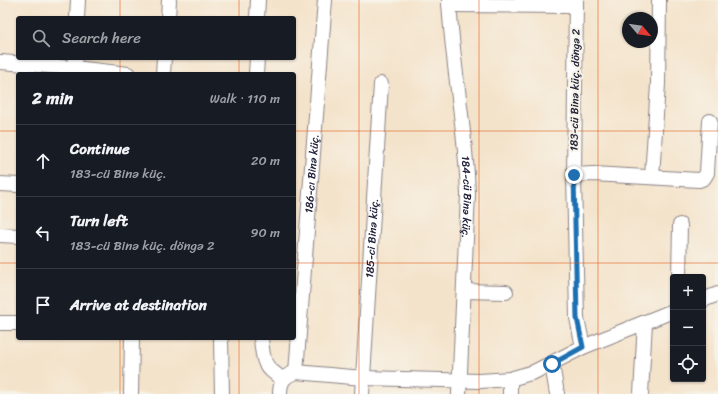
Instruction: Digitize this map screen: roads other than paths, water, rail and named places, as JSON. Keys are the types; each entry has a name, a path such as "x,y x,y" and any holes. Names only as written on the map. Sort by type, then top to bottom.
{"street":[{"path":"77,16 78,0"},
{"path":"168,16 169,0"},
{"path":"257,16 258,0"},
{"name":"186-cı Binə küç.","path":"296,372 325,0"},
{"path":"652,177 658,84 659,0"},
{"path":"449,2 576,3"},
{"name":"184-cü Binə küç.","path":"449,2 467,167 468,194 459,388"},
{"name":"183-cü Binə küç. döngə 2","path":"576,3 574,175 577,318 583,347"},
{"path":"163,72 164,60"},
{"path":"256,72 257,60"},
{"path":"1,62 75,63 118,72"},
{"name":"185-ci Binə küç.","path":"362,394 381,84"},
{"path":"574,175 699,180 704,178 707,173 710,120"},
{"path":"0,184 16,185"},
{"path":"679,274 680,225"},
{"path":"0,235 16,236"},
{"path":"464,291 506,292"},
{"path":"706,299 718,294"},
{"path":"280,394 283,379 296,372 459,388 510,379 534,372 583,347 670,312"},
{"path":"641,394 645,322"},
{"path":"0,323 16,323"},
{"path":"131,394 132,340"},
{"path":"221,340 222,394"},
{"path":"261,340 262,356 265,366 283,379"},
{"path":"552,364 557,394"},
{"path":"510,379 510,394"}]}
